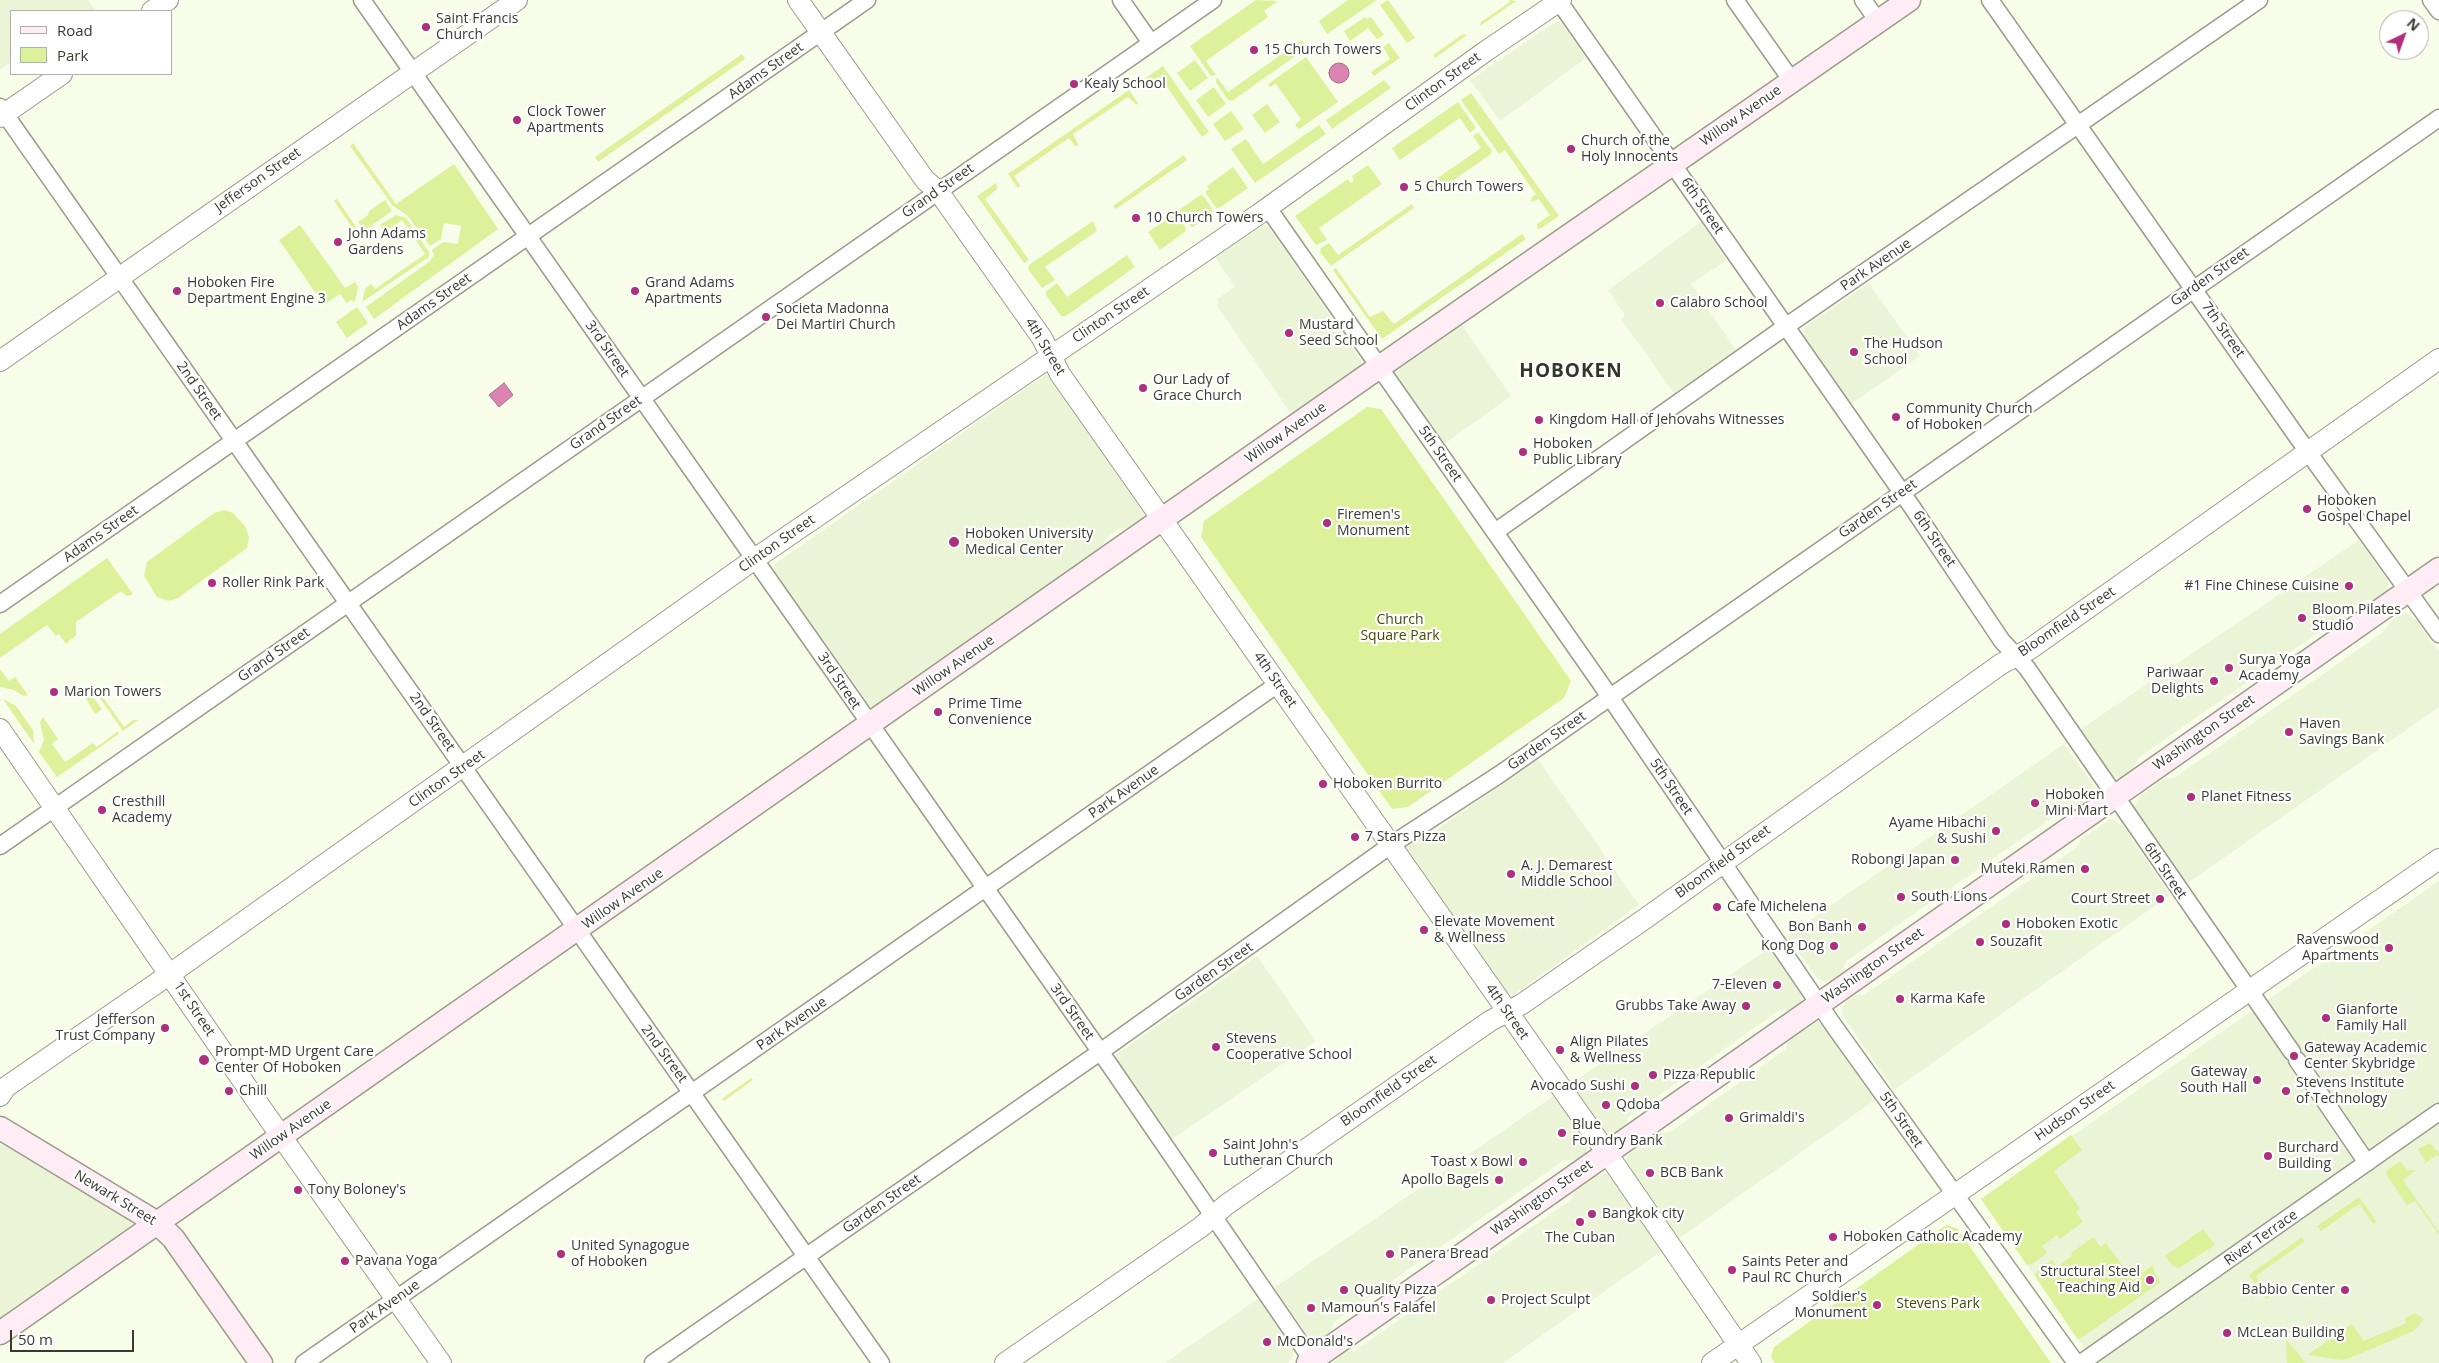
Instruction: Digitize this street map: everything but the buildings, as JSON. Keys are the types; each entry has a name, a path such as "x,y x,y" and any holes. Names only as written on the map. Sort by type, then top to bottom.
{"main road":[{"name":"Willow Avenue","path":"0,1333 1379,368 1909,0"},
{"name":"Washington Street","path":"1311,1362 2439,569"},
{"name":"Newark Street","path":"0,1128 157,1223 173,1238 261,1363"}],"street":[{"path":"153,10 168,0"},
{"name":"3rd Street","path":"362,0 756,558 870,725 1214,1216 1311,1362"},
{"name":"Jefferson Street","path":"0,361 517,0"},
{"name":"4th Street","path":"798,0 925,180 938,191 1042,338 1060,374 1506,1012 1607,1153 1751,1363"},
{"name":"Adams Street","path":"0,604 867,0"},
{"path":"1121,0 1151,43"},
{"name":"Grand Street","path":"0,846 1212,0"},
{"name":"6th Street","path":"1559,0 1785,328 1902,492 2002,641 2027,668 2367,1163"},
{"name":"Clinton Street","path":"0,1096 6,1087 464,767 756,558 1268,208 1559,0"},
{"path":"1735,0 1792,81"},
{"path":"1863,0 1878,21"},
{"name":"7th Street","path":"1990,0 2308,452 2439,634"},
{"name":"Park Avenue","path":"1495,532 1785,328 2259,0"},
{"path":"2431,0 2439,11"},
{"path":"2,112 60,75"},
{"name":"2nd Street","path":"2,112 120,276 464,767 576,931 693,1094 880,1363"},
{"name":"Garden Street","path":"653,1363 1100,1052 1391,845 1610,697 2439,118"},
{"name":"5th Street","path":"1268,208 1610,697 1721,862 1954,1196 2076,1363"},
{"name":"Bloomfield Street","path":"1005,1363 1214,1216 1226,1205 1490,1021 1522,1004 1640,922 1721,862 1993,670 2030,650 2439,359"},
{"name":"Park Avenue","path":"304,1363 693,1094 1278,684"},
{"name":"1st Street","path":"0,729 441,1363"},
{"name":"Hudson Street","path":"1712,1363 2439,859"},
{"name":"River Terrace","path":"2081,1363 2439,1112"}],"shaded area":[{"path":"0,0 88,0 95,10 10,10 10,63 0,70"},
{"path":"1557,21 1562,24 1586,58 1500,121 1470,80"},
{"path":"1339,63 1346,66 1349,73 1346,80 1339,83 1332,80 1329,73 1332,66"},
{"name":"Calabro School","path":"1701,222 1727,260 1691,284 1736,350 1674,393 1621,319 1625,315 1608,290"},
{"name":"Mustard Seed School","path":"1263,225 1269,227 1362,362 1361,369 1293,417 1217,305 1219,304 1217,299 1235,287 1215,257"},
{"path":"1869,283 1920,356 1851,404 1804,336 1803,331 1806,326"},
{"path":"1462,325 1511,396 1443,445 1396,375 1401,368"},
{"name":"Hoboken University Medical Center","path":"1045,375 1050,377 1145,512 1145,518 1130,528 1120,528 1105,539 1102,548 874,708 871,707 775,573 775,564"},
{"path":"504,383 513,395 499,407 489,395"},
{"path":"2359,540 2388,581 2388,589 2385,594 2375,600 2365,600 2138,758 2133,770 2123,777 2112,777 2078,731"},
{"path":"2406,613 2416,620 2439,652 2439,707 2185,885 2134,809 2138,798 2164,779 2174,778 2382,633 2394,618"},
{"path":"2064,744 2095,787 2097,792 2091,800 2083,805 2072,805 2066,808 1846,961 1842,973 1833,979 1824,981 1817,978 1787,936"},
{"path":"1538,759 1639,905 1513,995 1507,996 1403,847 1430,829 1436,830"},
{"path":"2111,819 2122,825 2170,895 1894,1090 1843,1016 1842,1009 1845,1003 1855,995 1864,995 2076,848 2082,838"},
{"name":"Stevens Institute of Technology","path":"2439,881 2439,1363 2095,1363 1981,1199"},
{"path":"1771,947 1802,992 1801,1002 1790,1010 1778,1011 1627,1118 1627,1123 1623,1128 1611,1135 1605,1133 1569,1085"},
{"name":"Stevens Cooperative School","path":"1257,956 1316,1041 1171,1140 1115,1060 1116,1055"},
{"path":"1816,1023 1825,1025 1878,1098 1678,1239 1628,1167 1626,1161 1628,1155 1657,1134 1670,1132 1785,1050 1788,1041"},
{"path":"1555,1095 1587,1141 1587,1150 1584,1155 1577,1160 1563,1161 1338,1319 1334,1323 1331,1332 1324,1337 1314,1340 1308,1336 1274,1288"},
{"path":"0,1143 130,1220 133,1224 132,1227 0,1320"},
{"path":"1607,1173 1612,1177 1663,1250 1503,1363 1333,1363 1344,1352 1355,1351 1572,1199 1574,1192 1596,1176"},
{"path":"1259,1298 1293,1345 1294,1354 1290,1361 1287,1363 1165,1363"}],"green space":[{"path":"1256,0 1278,1 1264,11 1268,17 1206,61 1216,75 1211,76 1190,46"},
{"path":"1348,0 1377,0 1327,34 1319,21"},
{"path":"1388,0 1415,38 1407,43 1380,5"},
{"path":"1509,0 1516,1 1480,26 1481,22 1510,2"},
{"path":"1365,17 1367,19 1371,17 1384,35 1377,39 1368,28 1350,41 1344,31"},
{"path":"1463,34 1467,35 1435,58 1433,55"},
{"path":"1302,40 1307,48 1232,101 1228,100 1216,82 1217,77 1228,92"},
{"path":"1389,43 1400,58 1374,76 1371,72 1390,59 1383,47"},
{"path":"742,54 745,59 598,162 595,157"},
{"path":"1306,57 1338,102 1299,129 1295,125 1301,119 1276,84 1270,87 1268,84"},
{"path":"1195,60 1208,78 1190,91 1177,73"},
{"path":"1163,66 1209,132 1202,137 1160,77 1147,85 1140,82"},
{"path":"1384,80 1391,88 1332,129 1326,120"},
{"path":"1214,87 1226,104 1208,117 1196,100"},
{"path":"1129,90 1138,103 1137,105 1128,97 1073,134 1079,146 1075,146 1069,138 1014,176 1020,185 1019,188 1017,187 1008,174"},
{"path":"1471,93 1559,216 1538,230 1537,224 1550,215 1539,199 1531,202 1532,197 1536,194 1505,150 1499,154 1461,100"},
{"path":"1458,102 1476,128 1470,133 1460,118 1400,160 1392,148"},
{"path":"1267,104 1280,122 1265,133 1252,115"},
{"path":"1231,111 1244,129 1225,141 1213,124"},
{"path":"1319,125 1326,134 1255,183 1231,149 1246,139 1263,164"},
{"path":"1478,132 1492,151 1491,154 1435,193 1429,184 1481,148 1473,136"},
{"path":"353,143 396,204 454,164 498,229 374,319 366,307 430,261 434,255 432,250 443,242 458,244 461,226 444,223 441,239 430,246 408,216 393,206 350,146"},
{"path":"1184,155 1187,160 1116,209 1113,206"},
{"path":"1368,165 1382,184 1319,228 1327,240 1316,245 1295,216 1348,179 1350,183 1354,181 1352,176"},
{"path":"1233,167 1248,188 1219,208 1216,208 1205,192 1209,189 1207,186"},
{"path":"996,183 997,189 985,199 1029,260 1024,263 977,196"},
{"path":"1202,194 1212,208 1212,213 1193,227 1190,226 1179,210"},
{"path":"337,199 361,234 358,236 334,201"},
{"path":"385,200 392,211 364,231 358,222 368,215 369,211"},
{"path":"1412,204 1414,208 1331,266 1320,252 1321,248 1329,243 1338,255"},
{"path":"1176,213 1186,228 1185,232 1160,250 1148,232"},
{"path":"396,215 406,218 414,230 411,233 402,220 385,232 380,225"},
{"path":"1093,221 1097,231 1045,267 1055,280 1042,288 1028,269 1029,265"},
{"path":"300,225 345,288 355,282 358,287 355,302 351,300 347,303 340,294 324,305 279,240"},
{"path":"1522,234 1526,239 1382,339 1333,270 1336,268 1370,317 1383,311 1394,324"},
{"path":"418,236 429,252 429,257 362,302 365,289 371,284 375,289 425,254 415,239"},
{"path":"1127,255 1135,267 1066,316 1061,316 1046,295 1046,291 1057,283 1067,297"},
{"path":"357,307 368,323 347,338 336,322"},
{"name":"Church Square Park","path":"1367,407 1381,409 1571,681 1564,698 1408,807 1392,809 1201,537 1204,521"},
{"path":"224,510 233,513 245,526 249,537 247,548 178,598 169,601 157,597 144,576 147,562 214,513"},
{"path":"107,558 133,594 127,596 122,592 118,593 76,622 76,635 66,644 59,634 56,636 47,625 0,658 0,634"},
{"path":"0,669 9,681 15,677 28,695 24,696 14,690 0,687"},
{"path":"93,683 124,727 133,720 138,720 123,731 90,684"},
{"path":"85,687 102,709 95,714 80,688"},
{"path":"3,699 16,706 33,730 34,744"},
{"path":"43,717 58,739 52,744 65,762 93,743 97,747 118,731 119,734 57,777 39,752 44,740 40,722"},
{"path":"751,1078 753,1080 724,1101 722,1099"},
{"path":"2071,1135 2082,1150 2054,1171 2080,1209 2076,1212 2083,1222 2060,1239 2057,1235 2042,1246 2047,1253 2032,1264 2027,1265 1981,1199"},
{"path":"2430,1143 2439,1153 2439,1157 2437,1155 2424,1164 2425,1161 2418,1149"},
{"path":"2400,1162 2408,1170 2416,1170 2403,1180 2439,1232 2439,1235 2415,1201 2407,1205 2386,1174 2388,1169"},
{"path":"2359,1197 2377,1222 2373,1224 2359,1204 2321,1231 2317,1226"},
{"name":"Stevens Park","path":"1946,1225 1957,1228 2051,1363 1775,1363 1771,1357 1774,1347"},
{"path":"2203,1229 2215,1245 2179,1268 2173,1266 2165,1256"},
{"path":"2093,1237 2101,1247 2106,1243 2133,1280 2153,1265 2154,1272 2161,1282 2078,1340 2035,1276 2038,1270 2052,1260 2057,1267 2072,1256 2071,1253"},
{"path":"2302,1237 2305,1241 2256,1276 2270,1297 2267,1299 2249,1275"},
{"path":"2415,1313 2424,1319 2414,1331 2350,1358 2342,1360 2307,1355 2352,1324 2364,1341 2406,1323 2405,1318"},
{"path":"2286,1339 2296,1350 2305,1363 2287,1363"}],"place":[{"name":"Saint Francis Church","path":"426,27"},
{"name":"15 Church Towers","path":"1254,50"},
{"name":"Kealy School","path":"1074,84"},
{"name":"Clock Tower Apartments","path":"517,120"},
{"name":"Church of the Holy Innocents","path":"1571,149"},
{"name":"5 Church Towers","path":"1404,187"},
{"name":"10 Church Towers","path":"1136,218"},
{"name":"John Adams Gardens","path":"338,242"},
{"name":"Hoboken Fire Department Engine 3","path":"177,291"},
{"name":"Grand Adams Apartments","path":"635,291"},
{"name":"Calabro School","path":"1660,303"},
{"name":"Societa Madonna Dei Martiri Church","path":"766,317"},
{"name":"Mustard Seed School","path":"1289,333"},
{"name":"The Hudson School","path":"1854,352"},
{"name":"Our Lady of Grace Church","path":"1143,388"},
{"name":"Community Church of Hoboken","path":"1896,417"},
{"name":"Kingdom Hall of Jehovahs Witnesses","path":"1539,420"},
{"name":"Hoboken Public Library","path":"1523,452"},
{"name":"Hoboken Gospel Chapel","path":"2307,509"},
{"name":"Firemen's Monument","path":"1327,523"},
{"name":"Hoboken University Medical Center","path":"954,542"},
{"name":"Roller Rink Park","path":"212,583"},
{"name":"#1 Fine Chinese Cuisine","path":"2349,586"},
{"name":"Bloom Pilates Studio","path":"2302,618"},
{"name":"Surya Yoga Academy","path":"2229,668"},
{"name":"Pariwaar Delights","path":"2214,681"},
{"name":"Marion Towers","path":"54,692"},
{"name":"Prime Time Convenience","path":"938,712"},
{"name":"Haven Savings Bank","path":"2289,732"},
{"name":"Hoboken Burrito","path":"1323,784"},
{"name":"Planet Fitness","path":"2191,797"},
{"name":"Hoboken Mini Mart","path":"2035,803"},
{"name":"Cresthill Academy","path":"102,810"},
{"name":"Ayame Hibachi & Sushi","path":"1996,831"},
{"name":"7 Stars Pizza","path":"1355,837"},
{"name":"Robongi Japan","path":"1955,860"},
{"name":"Muteki Ramen","path":"2085,869"},
{"name":"A. J. Demarest Middle School","path":"1511,874"},
{"name":"South Lions","path":"1901,897"},
{"name":"Court Street","path":"2160,899"},
{"name":"Cafe Michelena","path":"1717,907"},
{"name":"Hoboken Exotic","path":"2006,924"},
{"name":"Bon Banh","path":"1862,927"},
{"name":"Elevate Movement & Wellness","path":"1424,930"},
{"name":"Souzafit","path":"1980,942"},
{"name":"Kong Dog","path":"1834,946"},
{"name":"Ravenswood Apartments","path":"2389,948"},
{"name":"7-Eleven","path":"1777,985"},
{"name":"Karma Kafe","path":"1900,999"},
{"name":"Grubbs Take Away","path":"1746,1006"},
{"name":"Gianforte Family Hall","path":"2326,1018"},
{"name":"Jefferson Trust Company","path":"165,1028"},
{"name":"Stevens Cooperative School","path":"1216,1047"},
{"name":"Align Pilates & Wellness","path":"1560,1050"},
{"name":"Gateway Academic Center Skybridge","path":"2294,1056"},
{"name":"Prompt-MD Urgent Care Center Of Hoboken","path":"204,1060"},
{"name":"Pizza Republic","path":"1653,1075"},
{"name":"Gateway South Hall","path":"2257,1080"},
{"name":"Avocado Sushi","path":"1635,1086"},
{"name":"Chill","path":"229,1091"},
{"name":"Stevens Institute of Technology","path":"2286,1091"},
{"name":"Qdoba","path":"1606,1105"},
{"name":"Grimaldi's","path":"1729,1118"},
{"name":"Blue Foundry Bank","path":"1562,1133"},
{"name":"Saint John's Lutheran Church","path":"1213,1153"},
{"name":"Burchard Building","path":"2268,1156"},
{"name":"Toast x Bowl","path":"1523,1162"},
{"name":"BCB Bank","path":"1650,1173"},
{"name":"Apollo Bagels","path":"1499,1180"},
{"name":"Tony Boloney's","path":"298,1190"},
{"name":"Bangkok city","path":"1592,1214"},
{"name":"The Cuban","path":"1580,1222"},
{"name":"Hoboken Catholic Academy","path":"1833,1237"},
{"name":"United Synagogue of Hoboken","path":"561,1254"},
{"name":"Panera Bread","path":"1390,1254"},
{"name":"Pavana Yoga","path":"345,1261"},
{"name":"Saints Peter and Paul RC Church","path":"1732,1270"},
{"name":"Structural Steel Teaching Aid","path":"2150,1280"},
{"name":"Quality Pizza","path":"1344,1290"},
{"name":"Babbio Center","path":"2345,1290"},
{"name":"Project Sculpt","path":"1491,1300"},
{"name":"Soldier's Monument","path":"1877,1305"},
{"name":"Mamoun's Falafel","path":"1311,1308"},
{"name":"McLean Building","path":"2227,1333"},
{"name":"McDonald's","path":"1267,1342"}],"district":[{"name":"HOBOKEN","path":"1571,372"}]}
